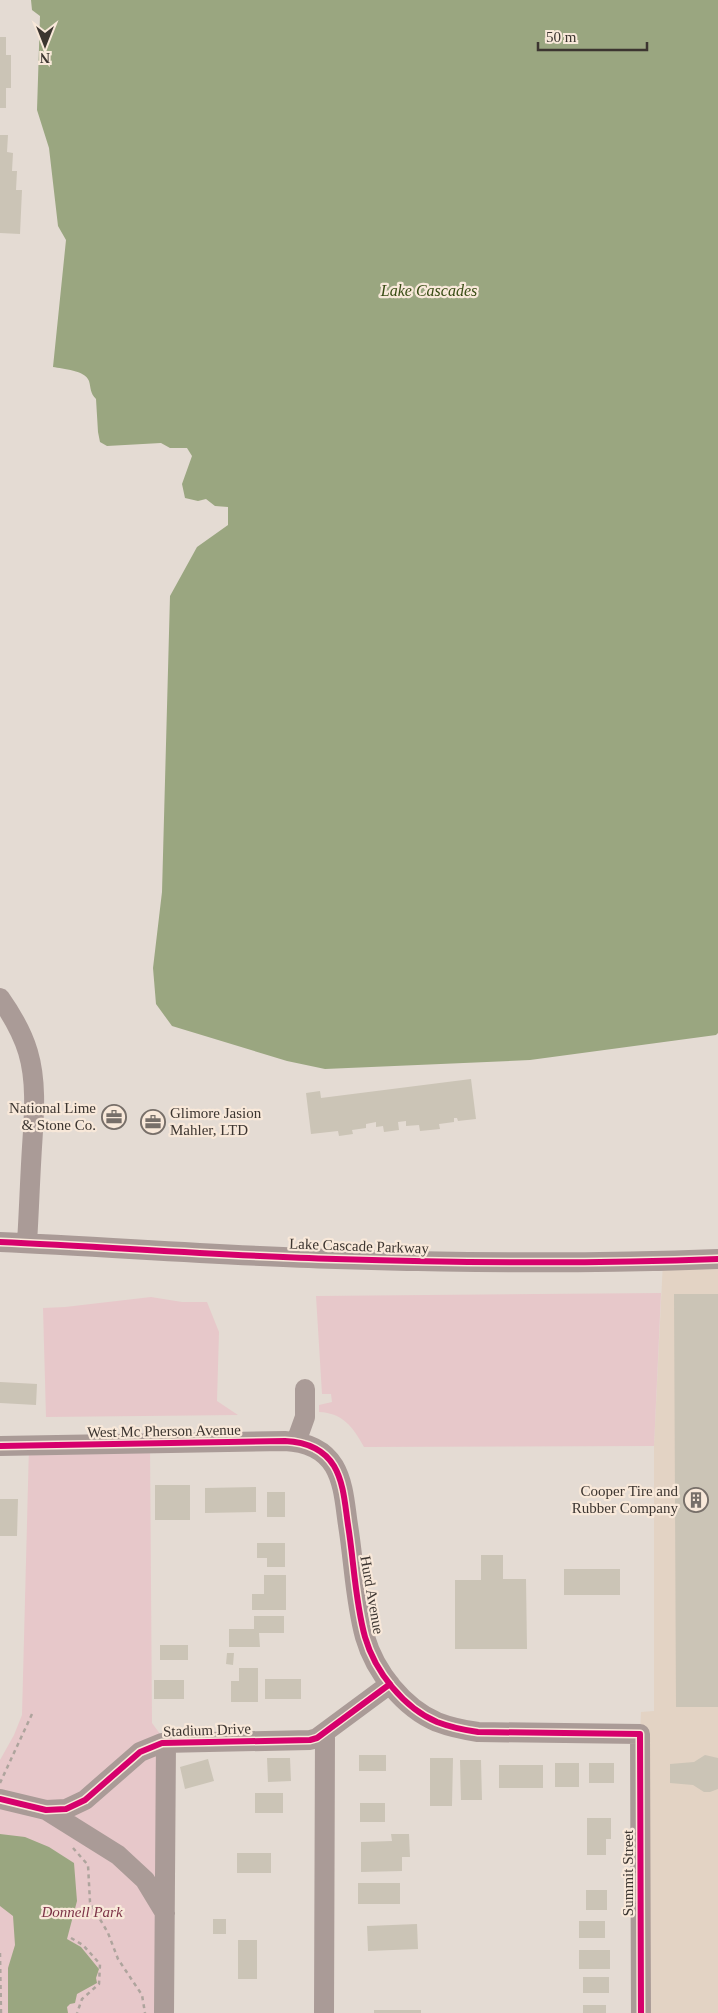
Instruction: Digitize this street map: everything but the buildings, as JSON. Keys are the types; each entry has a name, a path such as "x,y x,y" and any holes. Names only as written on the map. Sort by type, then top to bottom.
{"street":[{"path":"0,998 12,1014 22,1033 29,1053 32,1074 33,1129 27,1243"},
{"name":"Lake Cascade Parkway","path":"0,1242 353,1259 465,1262 718,1259"},
{"path":"296,1442 305,1417 305,1389"},
{"name":"West Mc Pherson Avenue","path":"0,1446 296,1442 308,1444 324,1455"},
{"name":"Hurd Avenue","path":"324,1455 334,1466 342,1488 365,1638 373,1657 390,1684 411,1706 436,1721 456,1728 478,1732 499,1734 640,1734"},
{"name":"Stadium Drive","path":"0,1799 56,1811 76,1805 140,1752 166,1742 310,1740 325,1734 390,1684"},
{"path":"324,2013 325,1734"},
{"name":"Summit Street","path":"640,1734 641,2013"},
{"path":"164,2013 166,1742"},
{"path":"46,1810 118,1855 145,1880 165,1913"}],"path":[{"path":"0,1783 32,1714"},
{"path":"68,1844 88,1865 90,1902 108,1933 118,1959 142,1995 145,2013"},
{"path":"71,1938 83,1945 100,1964 99,1984 82,1998 77,2013"},
{"path":"0,1953 1,2013"}],"shaded area":[{"path":"718,1259 718,2013 640,2013 640,1734 641,1712 654,1711 654,1446 663,1261"}],"green space":[{"path":"661,1293 654,1446 364,1447 356,1433 341,1418 319,1412 319,1405 332,1402 331,1394 322,1394 316,1296"},
{"path":"151,1297 182,1302 207,1302 219,1332 217,1401 238,1415 46,1417 43,1308"},
{"name":"Donnell Park","path":"150,1443 152,1723 166,1742 164,2013 0,2013 0,1760 14,1735 22,1715 29,1446"}],"water":[{"name":"Lake Cascades","path":"31,0 718,0 718,1033 716,1035 530,1060 325,1069 287,1061 172,1026 156,1004 153,968 162,892 170,596 197,547 228,525 228,507 215,506 206,499 198,501 185,498 182,484 192,456 187,448 170,448 161,443 107,446 100,442 96,399 87,377 73,371 53,367 66,240 58,226 49,148 37,110 40,16 32,10"},
{"path":"0,1834 25,1837 49,1847 74,1863 77,1901 67,1939 81,1947 99,1969 96,1978 97,1983 77,1994 75,2003 67,2007 68,2013 8,2013 8,1968 15,1945 13,1916 0,1906"}],"cycle path":[{"path":"0,1242 252,1256 384,1260 575,1262 718,1259"},
{"path":"0,1446 285,1441 313,1447 325,1455 334,1466 342,1487 357,1595 365,1637 383,1676 413,1708 437,1722 478,1732 640,1734 641,2013"},
{"path":"0,1799 46,1810 66,1809 85,1800 140,1752 162,1743 310,1740 317,1738 390,1684"}],"place":[{"name":"National Lime & Stone Co.","path":"114,1117"},
{"name":"Glimore Jasion Mahler, LTD","path":"153,1122"},
{"name":"Cooper Tire and Rubber Company","path":"696,1500"}]}
